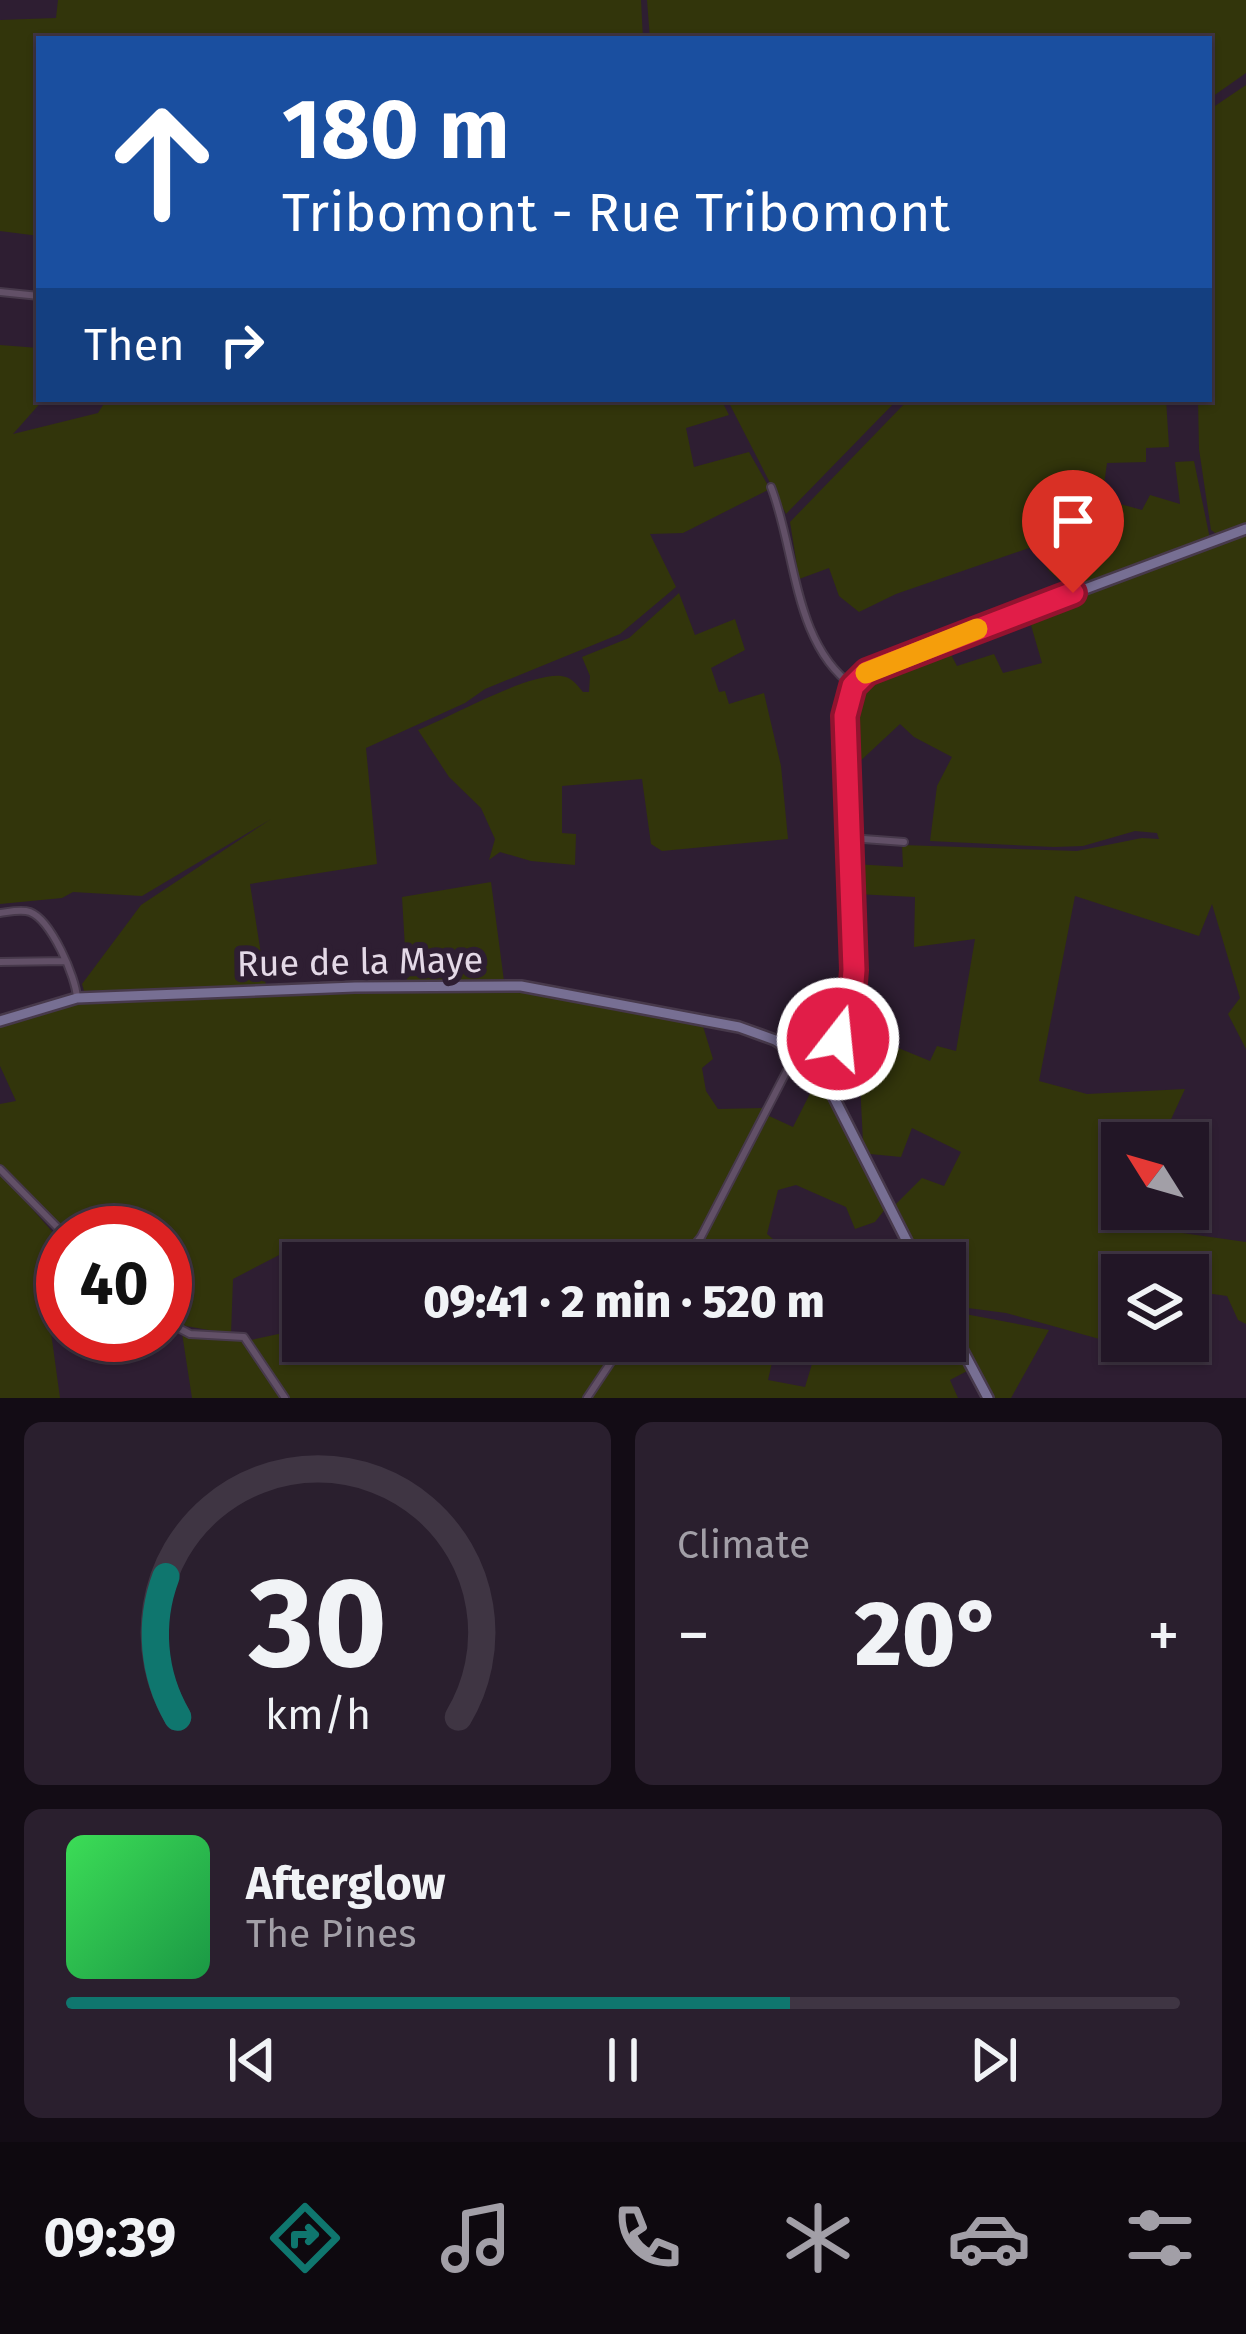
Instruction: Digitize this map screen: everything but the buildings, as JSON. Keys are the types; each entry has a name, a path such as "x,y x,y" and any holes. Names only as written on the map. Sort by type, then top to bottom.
{"street":[{"path":"0,292 36,296"},
{"path":"771,487 784,522 799,598 827,663 853,686"},
{"path":"907,1242 819,1068 850,1020 854,970 845,716 853,686 881,665 1246,529"},
{"path":"850,838 904,842"},
{"path":"0,913 34,914 42,920 66,961 77,998"},
{"path":"0,962 66,961"},
{"name":"Rue de la Maye","path":"0,1021 77,998 521,986 722,1023 757,1033 819,1068"},
{"path":"698,1242 796,1053"},
{"path":"0,1169 36,1208"},
{"path":"192,1334 244,1337 285,1398"},
{"path":"966,1357 988,1398"},
{"path":"587,1398 611,1362"}],"green space":[{"path":"58,0 641,0 643,36 36,36 36,236 0,231 0,20 56,18"},
{"path":"647,0 1246,0 1246,73 1212,97 1212,36 650,36"},
{"path":"1246,85 1246,524 1218,535 1211,530 1199,449 1198,402 1212,402 1212,108"},
{"path":"0,345 36,348 36,402 41,402 13,434 98,413 105,402 722,402 729,415 686,428 694,467 749,452 770,489 683,533 650,534 676,587 620,634 485,689 465,703 366,748 377,864 250,884 266,986 84,991 82,984 141,905 271,819 142,896 73,892 62,898 0,904"},
{"path":"729,402 895,402 786,514"},
{"path":"906,402 1166,402 1169,447 1146,448 1146,462 1107,463 1103,492 1113,502 1142,510 1150,495 1180,504 1175,462 1194,461 1210,539 1246,532 1246,1049 1228,1014 1240,998 1212,904 1199,936 1075,896 1039,1081 1087,1094 1185,1089 1170,1122 1101,1122 1101,1230 1161,1230 1246,1242 1246,1324 1238,1320 1227,1296 1209,1293 1209,1254 1101,1254 1101,1339 1006,1313 966,1308 966,1242 914,1242 895,1205 922,1178 944,1186 961,1152 912,1128 901,1157 870,1154 863,1142 860,1083 872,1070 874,1038 930,1061 937,1046 956,1051 975,939 914,947 915,897 856,894 854,864 903,867 902,845 1077,851 1159,839 1157,833 1135,831 1083,846 930,841 937,786 952,757 900,724 856,765 852,762 853,704 871,679 946,645 957,666 994,654 1003,673 1042,663 1028,615 1078,596 1049,571 1035,546 896,594 859,612 839,596 829,568 799,579 790,522"},
{"path":"679,593 695,635 735,619 745,650 711,668 729,704 764,693 781,766 788,839 662,851 651,844 642,779 562,786 562,833 576,834 575,865 500,852 489,860 495,839 481,808 449,777 418,730 510,688 547,677 568,678 589,692 590,676 582,657 629,638"},
{"path":"491,882 504,981 407,981 402,897"},
{"path":"503,989 546,993 702,1023 713,1059 702,1068 706,1091 718,1109 764,1108 693,1242 282,1242 282,1254 233,1279 231,1334 192,1327 192,1206 38,1206 0,1165 0,1104 16,1101 0,1066 0,1027 80,1002"},
{"path":"817,1080 886,1208 875,1222 855,1229 846,1207 796,1185 778,1190 767,1234 771,1242 700,1242 767,1115 793,1127"},
{"path":"0,1172 36,1213 36,1362 55,1362 60,1398 0,1398"},
{"path":"966,1314 1049,1330 1011,1398 993,1398 966,1345"},
{"path":"282,1333 282,1362 607,1362 584,1398 290,1398 251,1340"},
{"path":"192,1334 244,1340 284,1398 192,1398 186,1362 192,1362"},
{"path":"614,1362 772,1362 768,1380 805,1387 813,1362 965,1362 969,1370 950,1380 958,1398 591,1398"}],"slow traffic":[{"path":"866,673 977,629"}],"route":[{"path":"838,1039 850,1020 854,970 845,716 853,686 881,665 1073,593"}]}
